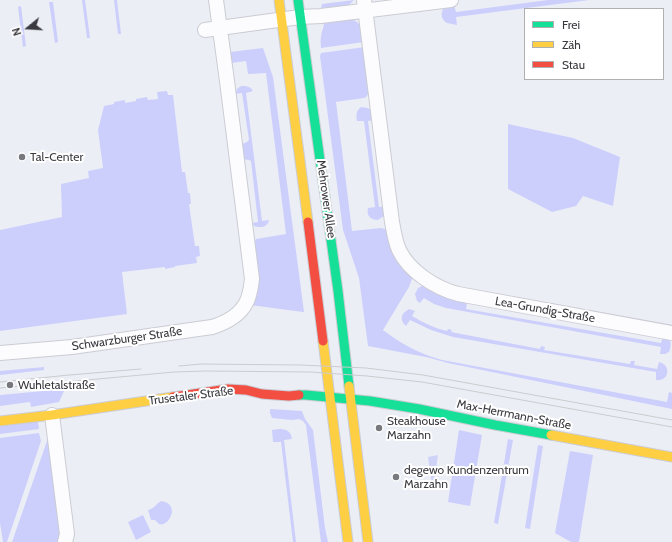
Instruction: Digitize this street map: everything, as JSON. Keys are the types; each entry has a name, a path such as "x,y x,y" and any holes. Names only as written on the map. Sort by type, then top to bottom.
{"main road":[{"name":"Mehrower Allee","path":"278,0 309,226 348,542"},
{"name":"Mehrower Allee","path":"298,0 338,291 368,542"},
{"name":"Trusetaler Straße","path":"0,421 52,415 228,389 246,390 262,394 330,397"},
{"path":"330,397 350,399"},
{"name":"Max-Herrmann-Straße","path":"350,399 419,409 495,425 672,457"}],"street":[{"path":"216,0 220,29"},
{"path":"204,30 281,20 365,5 451,0"},
{"name":"Lea-Grundig-Straße","path":"365,5 395,239 405,261 421,275 440,288 458,294 672,333"},
{"name":"Schwarzburger Straße","path":"0,353 72,347 212,327 222,324 234,316 245,304 249,295 252,278 220,29"},
{"path":"52,415 67,534 65,542"}],"shaded area":[{"path":"82,0 85,0 90,38 87,38"},
{"path":"114,0 117,0 121,34 118,34"},
{"path":"354,0 347,6 321,8 322,4"},
{"path":"548,0 589,0 456,17 457,25 447,23 443,20 442,12 444,8 454,5 456,12"},
{"path":"49,2 53,2 58,42 55,43"},
{"path":"21,6 26,46 23,47 18,7"},
{"path":"348,19 356,21 359,24 362,30 364,42 321,48 321,33 324,23"},
{"path":"365,47 370,92 364,98 336,102 352,231 381,228 385,229 412,279 409,287 383,330 411,348 442,360 667,402 669,392 672,393 672,409 368,346 359,278 343,230 320,56 321,53"},
{"path":"263,48 273,77 304,312 250,305 254,243 256,239 286,234 266,73 248,74 246,61 232,63 230,52"},
{"path":"241,86 249,87 253,91 246,93 262,221 269,220 267,225 263,227 256,227 251,223 258,222 251,161 243,159 242,144 249,140 242,93 235,94 237,89"},
{"path":"167,91 168,95 173,95 182,172 185,172 188,193 190,193 191,204 189,204 195,246 199,246 200,256 196,257 197,263 165,269 165,267 122,272 127,314 0,331 0,230 62,217 61,184 89,178 88,171 103,168 98,130 104,106 114,104 114,102 125,100 125,103 147,97 148,100 158,99 157,92"},
{"path":"361,107 368,108 372,111 374,120 368,121 379,207 385,206 384,216 378,220 371,218 368,215 368,208 375,207 364,121 357,121 357,112"},
{"path":"508,124 573,138 620,157 613,206 583,196 576,206 552,212 508,189"},
{"path":"422,286 467,302 466,309 661,343 663,336 670,340 670,349 669,352 665,354 660,354 661,347 446,308 434,304 424,298 420,303 417,301 415,294 418,288"},
{"path":"409,309 415,311 412,316 416,319 447,331 448,329 452,330 451,332 540,349 541,346 545,347 544,350 630,364 631,361 635,361 634,365 657,369 659,362 666,366 667,373 664,378 656,380 656,372 453,337 431,330 410,320 406,326 402,321 402,317 404,312"},
{"path":"44,367 44,370 0,375 0,371"},
{"path":"65,389 59,402 31,407 30,402 0,406 0,395"},
{"path":"270,409 302,411 305,419 313,430 328,542 321,542 306,425 299,419 292,420 272,418"},
{"path":"38,421 39,429 0,434 0,426"},
{"path":"279,429 288,431 291,434 292,439 284,440 296,542 293,542 281,442 273,442 272,430"},
{"path":"459,430 482,435 470,506 448,502"},
{"path":"39,433 41,441 7,542 3,542 0,523 0,438"},
{"path":"48,438 50,438 63,534 60,542 12,542"},
{"path":"508,439 513,440 498,524 494,523"},
{"path":"538,445 543,446 530,529 525,528"},
{"path":"570,451 593,455 579,542 571,542 555,533"},
{"path":"438,455 435,476 432,485 428,457"},
{"path":"161,501 171,506 172,511 166,523 159,524 155,520 151,520 148,510 152,509"},
{"path":"143,515 151,532 136,540 128,522"}],"tram line":[{"path":"179,366 201,364 300,365 366,368 423,375 672,420"},
{"path":"0,382 141,369"},
{"path":"0,388 174,372 311,372 422,382 672,427"}],"traffic: fast":[{"path":"298,0 338,291 349,386"},
{"path":"299,395 370,401 551,435"}],"traffic: slow":[{"path":"279,0 308,222"},
{"path":"323,341 348,542"},
{"path":"349,386 368,542"},
{"path":"0,421 52,415 173,397"},
{"path":"551,435 672,457"}],"traffic: jam":[{"path":"308,222 323,341"},
{"path":"173,397 228,389 246,390 262,394 289,396 299,395"}],"place":[{"name":"Tal-Center","path":"22,157"},
{"name":"Wuhletalstraße","path":"10,385"},
{"name":"Steakhouse Marzahn","path":"379,428"},
{"name":"degewo Kundenzentrum Marzahn","path":"396,477"}]}
